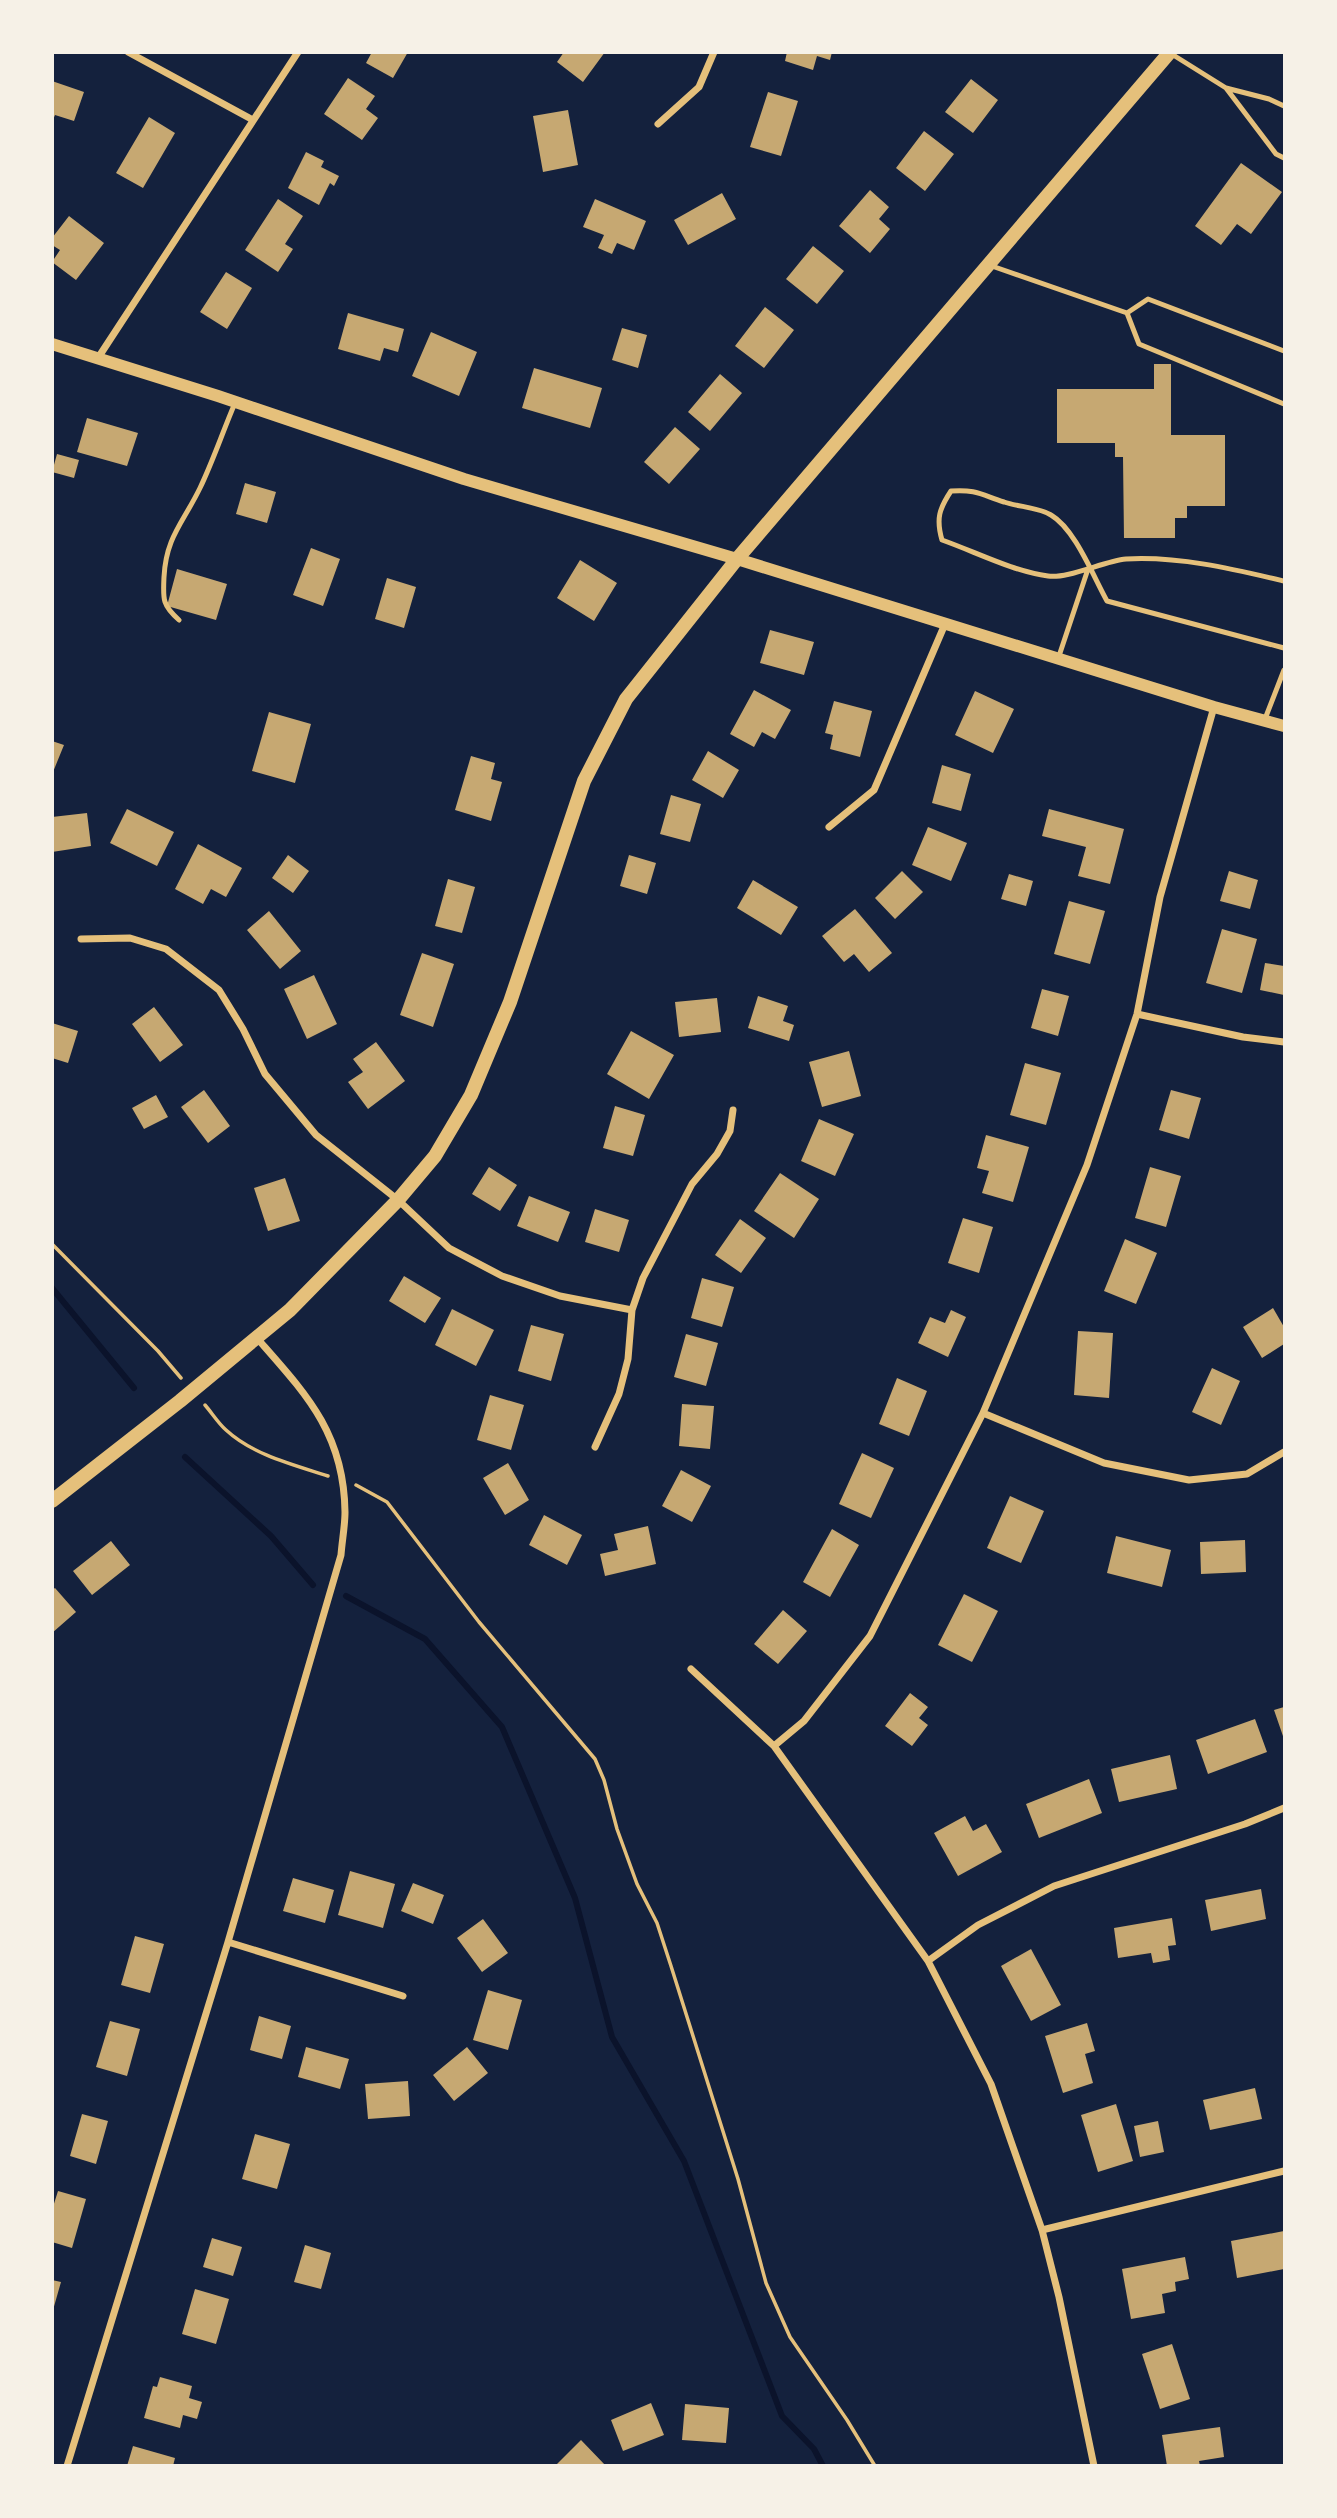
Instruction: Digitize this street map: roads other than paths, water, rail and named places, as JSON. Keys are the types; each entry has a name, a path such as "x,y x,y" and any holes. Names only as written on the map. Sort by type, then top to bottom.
{"main road":[{"path":"52,1501 290,1310 398,1199 435,1156 471,1095 510,1002 583,781 626,699 737,559 1170,53"}],"street":[{"path":"128,52 253,120"},
{"path":"98,358 298,52"},
{"path":"658,124 699,87 714,52"},
{"path":"52,344 236,402 464,479 737,559 1214,707 1284,726"},
{"path":"829,827 874,790 944,624"},
{"path":"774,1746 804,1721 870,1636 983,1413 1087,1165 1137,1014 1160,897 1214,707"},
{"path":"81,939 130,938 166,949 219,990 243,1029 265,1074 316,1135 398,1199 449,1248 502,1276 560,1296 632,1310"},
{"path":"1137,1014 1243,1037 1284,1042"},
{"path":"596,1447 619,1394 628,1359 632,1310 643,1278 692,1184 717,1154 730,1131 733,1110"},
{"path":"67,2466 228,1942 341,1555 345,1513 342,1480 340,1464 325,1423 302,1389 256,1337"},
{"path":"983,1413 1104,1463 1189,1480 1247,1474 1284,1452"},
{"path":"691,1670 774,1746 928,1961 991,2084 1042,2230 1059,2297 1094,2466"},
{"path":"928,1961 978,1925 1054,1886 1245,1824 1284,1808"},
{"path":"228,1942 403,1996"},
{"path":"1042,2230 1284,2171"}],"lane":[{"path":"1170,53 1226,88 1269,99 1284,106"},
{"path":"1226,88 1276,155 1284,158"},
{"path":"989,265 1127,313"},
{"path":"1127,313 1148,299 1284,351"},
{"path":"1127,313 1139,345 1284,404"},
{"path":"179,620 165,608 165,557 170,542 200,488 236,402"},
{"path":"1284,581 1177,560 1124,559 1089,568 1051,577 1020,569 942,540 937,524 943,503 951,491 971,490 1005,503 1050,514 1071,533 1089,568 1107,601 1284,648"},
{"path":"1058,659 1089,568"},
{"path":"1264,721 1284,670"}],"waterway":[{"path":"52,1288 134,1388"},
{"path":"185,1457 271,1536 313,1585"},
{"path":"346,1596 425,1639 502,1727 575,1898 612,2037 684,2161 782,2416 814,2449 823,2466"}]}
